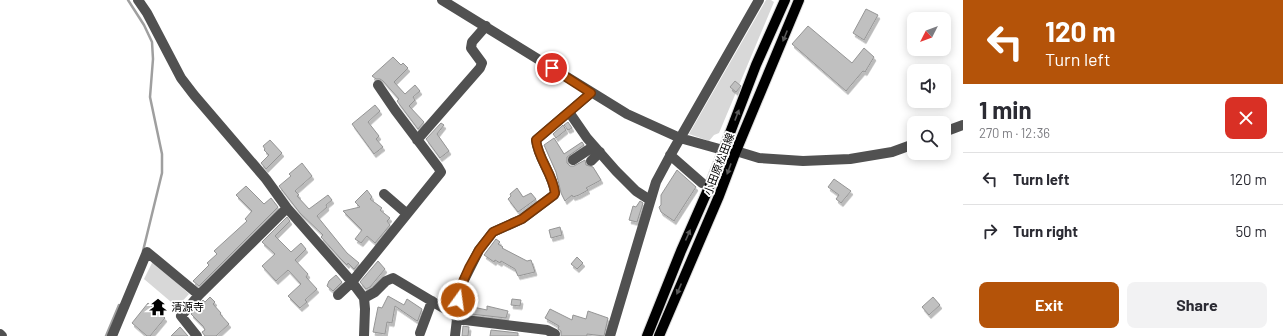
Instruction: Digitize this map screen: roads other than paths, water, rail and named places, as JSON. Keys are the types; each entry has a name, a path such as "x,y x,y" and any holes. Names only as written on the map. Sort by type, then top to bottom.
{"main road":[{"name":"小田原松田線","path":"647,336 756,65 785,0"},
{"name":"小田原松田線","path":"659,336 719,196 736,151 799,0"}],"street":[{"path":"138,0 148,13 181,78 266,179 287,208 352,282 364,298 364,336"},
{"path":"442,0 627,114 680,138 759,158 803,161 850,159 892,152 907,147"},
{"path":"610,336 656,182 759,0"},
{"path":"417,140 480,68 482,63 471,48 472,42 486,26"},
{"path":"338,295 352,282 441,172 378,85"},
{"path":"455,336 456,317 461,286 479,250 493,232 522,219 554,195 554,190 536,146 536,140 591,93"},
{"path":"569,112 597,149 636,191 650,200"},
{"path":"951,129 963,125"},
{"path":"573,160 597,149"},
{"path":"591,161 597,149"},
{"path":"670,155 702,183"},
{"path":"384,194 406,214"},
{"path":"197,336 181,316 199,295 287,208"},
{"path":"112,336 147,252 199,295"},
{"path":"364,298 375,292 386,281 393,278 456,317 547,330 555,334 554,336"},
{"path":"420,333 432,301"}],"waterway":[{"path":"128,0 144,25 152,42 153,59 150,97 162,154 162,173 143,251"},
{"path":"106,336 119,305"}],"place":[{"name":"清源寺","path":"158,307"}]}
